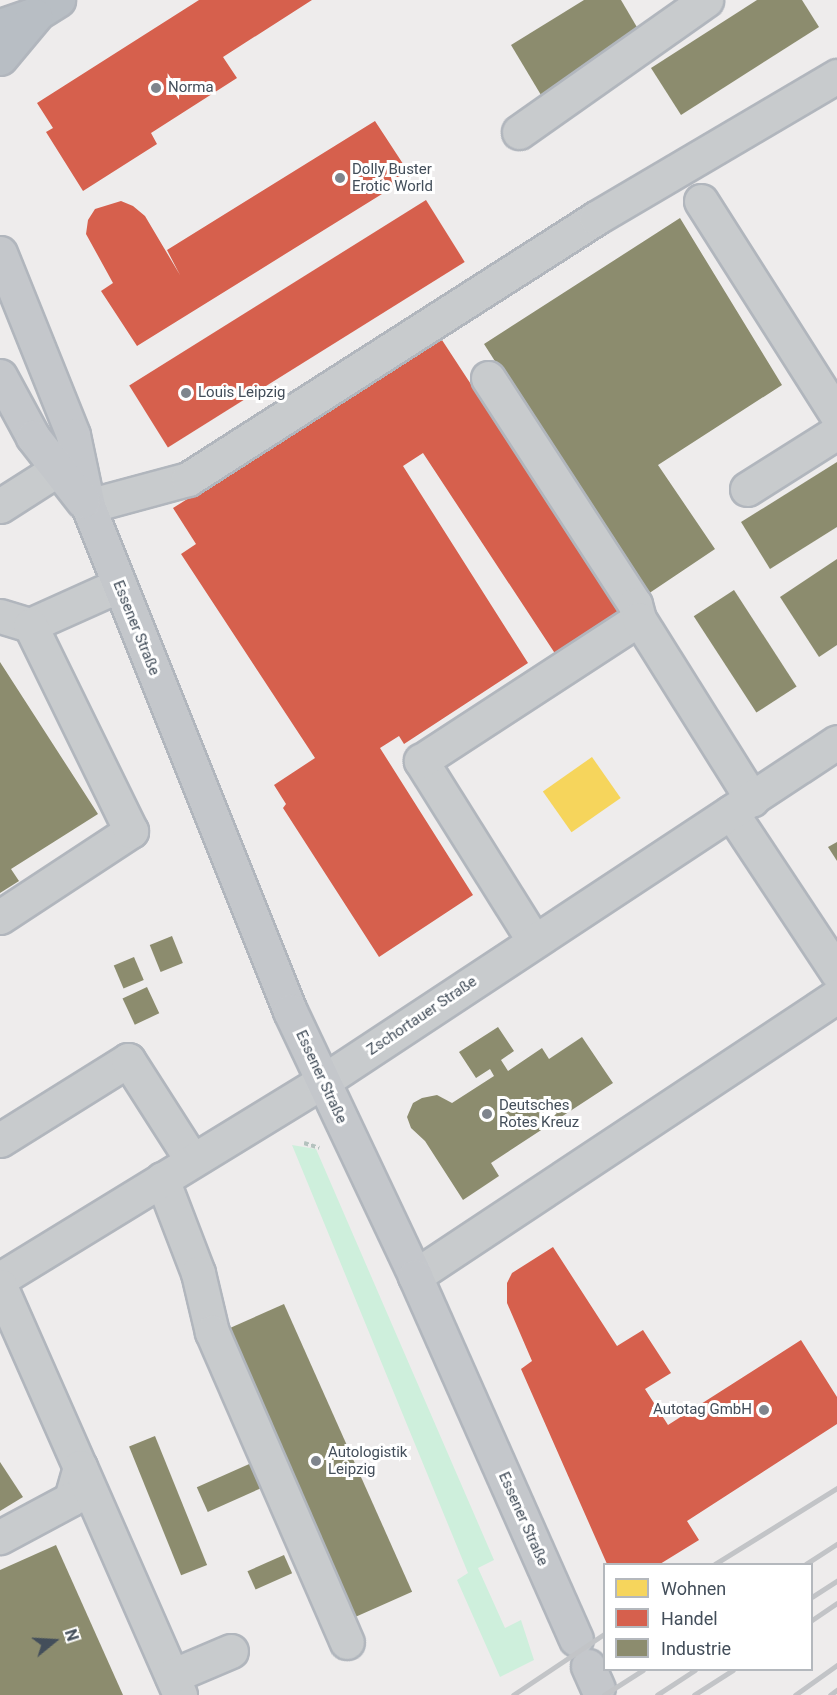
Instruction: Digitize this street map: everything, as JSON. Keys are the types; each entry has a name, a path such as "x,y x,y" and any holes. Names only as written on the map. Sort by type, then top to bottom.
{"highway":[{"path":"0,26 47,7"},
{"path":"0,58 47,7"}],"main road":[{"name":"Essener Straße","path":"0,253 73,435 87,506 290,1011 415,1276 587,1664"},
{"name":"Essener Straße","path":"0,376 33,437 87,506"}],"street":[{"path":"519,132 706,0"},
{"path":"87,506 188,479 596,218 837,76"},
{"path":"701,201 837,415"},
{"path":"488,378 635,604 639,619 837,972"},
{"path":"747,489 837,432"},
{"path":"0,506 58,469"},
{"path":"0,917 131,831 15,620 119,585"},
{"path":"534,941 421,761 639,619"},
{"name":"Zschortauer Straße","path":"0,1279 322,1082 837,742"},
{"path":"415,1276 837,996"},
{"path":"0,1140 128,1060 192,1160"},
{"path":"162,1179 198,1273 212,1332 347,1642"},
{"path":"0,1286 176,1686 231,1651"},
{"path":"0,1537 71,1499 80,1467"}],"path":[{"path":"304,1143 318,1146 323,1153"}],"green space":[{"path":"292,1145 316,1149 494,1560 478,1568 505,1628 521,1620 534,1660 500,1677 457,1580 468,1573"}],"building: Wohnen":[{"path":"592,757 621,798 572,832 543,791"}],"building: Handel":[{"path":"199,0 312,0 223,57 237,78 151,133 157,144 83,191 46,132 53,128 37,103"},
{"path":"375,121 411,176 137,346 101,291 113,283 86,234 88,220 95,209 121,201 133,206 145,216 180,275 167,250"},
{"path":"426,200 465,262 168,447 129,385"},
{"path":"442,340 621,614 556,655 423,453 403,466 528,663 404,744 399,736 380,748 473,895 379,957 283,808 286,804 274,785 315,758 181,554 196,544 173,508"},
{"name":"Autotag GmbH","path":"553,1247 617,1346 643,1330 671,1373 645,1389 668,1425 801,1340 837,1397 837,1424 687,1521 699,1540 662,1563 607,1563 521,1369 532,1361 507,1303 507,1283 512,1273"}],"building: Industrie":[{"path":"584,0 621,0 641,34 541,95 511,45"},
{"path":"757,0 802,0 819,27 681,115 651,68"},
{"path":"680,218 782,385 658,465 715,549 645,596 484,344"},
{"path":"837,462 837,527 770,569 741,522"},
{"path":"837,559 837,645 819,657 780,597"},
{"path":"734,590 797,686 756,713 694,616"},
{"path":"0,662 98,814 11,869 19,881 0,893"},
{"path":"837,842 837,861 828,847"},
{"path":"172,936 183,963 161,972 150,945"},
{"path":"134,957 144,980 124,989 114,966"},
{"path":"147,987 159,1013 135,1025 123,998"},
{"name":"Deutsches Rotes Kreuz","path":"498,1027 514,1051 501,1060 508,1071 542,1048 549,1059 582,1037 613,1083 491,1163 499,1176 463,1200 425,1141 411,1128 407,1117 413,1103 422,1098 437,1095 452,1103 494,1076 490,1069 476,1078 459,1052"},
{"name":"Autologistik Leipzig","path":"284,1304 412,1592 349,1620 221,1332"},
{"path":"155,1436 207,1565 181,1575 129,1446"},
{"path":"258,1460 269,1485 208,1512 197,1487"},
{"path":"0,1462 23,1497 0,1511"},
{"path":"56,1545 123,1695 0,1695 0,1570"},
{"path":"284,1555 292,1573 256,1590 247,1571"}],"railway":[{"path":"717,1563 837,1488"},
{"path":"808,1563 837,1544"},
{"path":"813,1596 837,1581"},
{"path":"813,1619 837,1603"},
{"path":"513,1695 603,1635"},
{"path":"795,1695 837,1665"},
{"path":"604,1695 641,1671"},
{"path":"657,1695 693,1671"},
{"path":"694,1695 731,1671"},
{"path":"830,1695 837,1690"}],"place":[{"name":"Norma","path":"156,88"},
{"name":"Dolly Buster Erotic World","path":"340,178"},
{"name":"Louis Leipzig","path":"186,393"},
{"name":"Deutsches Rotes Kreuz","path":"487,1114"},
{"name":"Autotag GmbH","path":"764,1410"},
{"name":"Autologistik Leipzig","path":"316,1461"}]}
